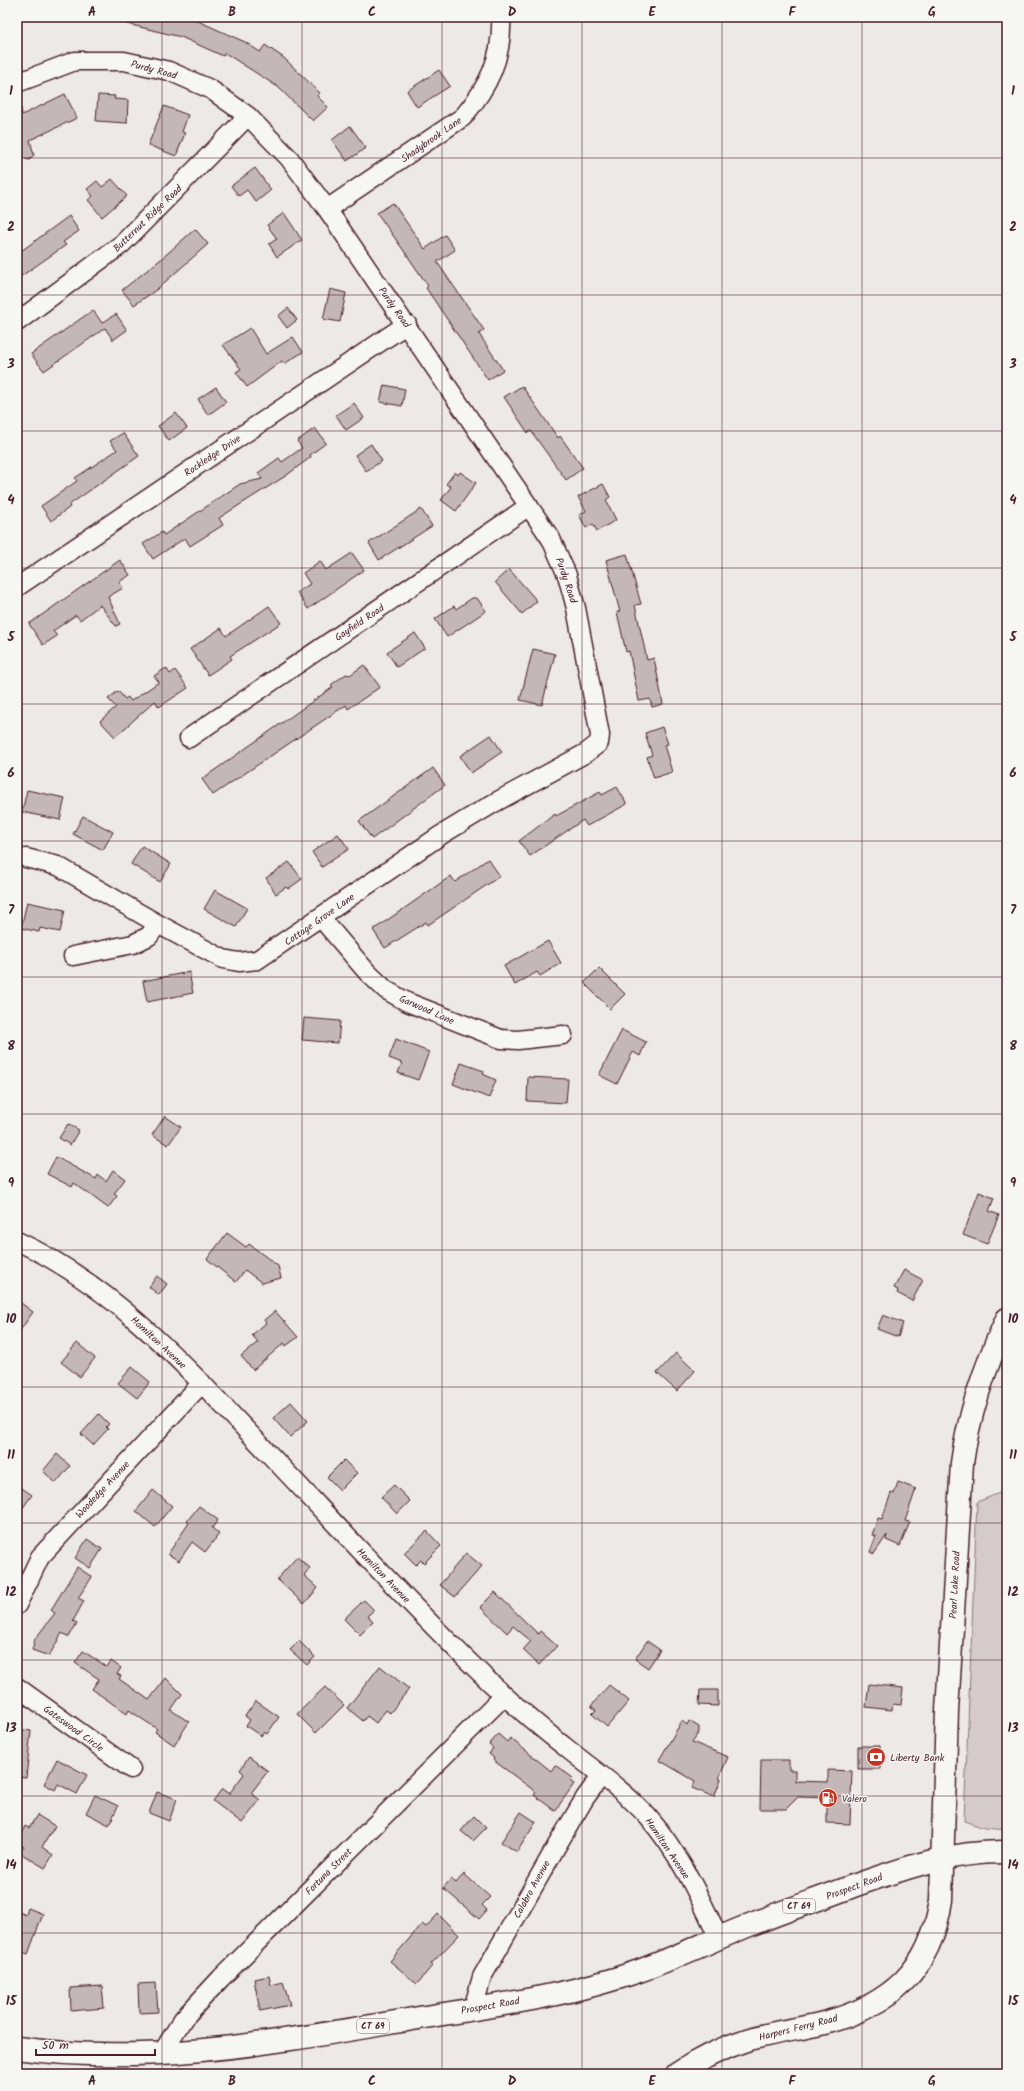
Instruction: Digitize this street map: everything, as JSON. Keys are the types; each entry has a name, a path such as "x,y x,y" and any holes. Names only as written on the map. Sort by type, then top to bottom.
{"main road":[{"name":"Pearl Lake Road","path":"942,1858 947,1711 962,1463 967,1431 977,1393 992,1352 1007,1319"},
{"name":"CT 69","path":"942,1858 965,1854 1007,1852"},
{"name":"Prospect Road","path":"17,2048 94,2054 162,2053 224,2048 473,2009 612,1979 656,1964 780,1913 888,1874 942,1858"},
{"name":"Harpers Ferry Road","path":"677,2074 704,2058 739,2043 843,2016 870,2004 901,1985 918,1965 935,1930 941,1900 942,1858"}],"street":[{"name":"Shadybrook Lane","path":"327,209 463,117 475,103 493,73 501,38 501,17"},
{"name":"Purdy Road","path":"17,83 75,61 124,61 169,71 210,89 248,116 288,158 327,209 406,324 530,506 560,557 570,586 600,727 599,743"},
{"name":"Butternut Ridge Road","path":"17,322 91,270 122,244 248,116"},
{"name":"Rockledge Drive","path":"17,587 406,324"},
{"name":"Gayfield Road","path":"189,738 530,506"},
{"name":"Cottage Grove Lane","path":"26,858 58,866 158,924 223,959 239,962 257,960 321,918 441,835 494,803 586,753 599,743"},
{"name":"Garwood Lane","path":"321,918 367,972 386,990 407,1002 501,1039 518,1040 563,1035"},
{"path":"74,956 133,944 149,936 158,924"},
{"name":"Hamilton Avenue","path":"17,1241 40,1252 87,1282 140,1322 202,1383 388,1579 504,1696 630,1798 650,1819 676,1856 690,1880 719,1938"},
{"name":"Woodedge Avenue","path":"17,1605 40,1557 202,1383"},
{"name":"Gateswood Circle","path":"17,1687 131,1769"},
{"name":"Fortuna Street","path":"162,2053 183,2019 221,1978 504,1696"},
{"name":"Calabro Avenue","path":"473,2009 482,1977 584,1798 601,1776"}],"shaded area":[{"path":"1007,1490 1007,1830 984,1828 964,1821 977,1502"}],"building":[{"path":"119,17 189,17 245,42 260,52 265,45 284,58 320,93 317,96 328,107 313,121 278,87 225,53 223,56 181,37 119,22"},
{"path":"439,70 450,86 417,107 407,91"},
{"path":"65,94 77,118 30,140 34,155 29,160 22,158 17,147 17,109 21,108 22,115"},
{"path":"98,95 115,96 114,99 128,100 127,123 96,121"},
{"path":"164,106 188,115 182,132 185,133 176,156 148,145"},
{"path":"350,126 366,148 347,161 332,140"},
{"path":"255,168 271,190 256,202 247,190 239,196 231,186"},
{"path":"112,179 127,196 102,217 88,200 93,196 87,189 97,181 102,187"},
{"path":"393,203 425,249 445,235 455,250 437,262 484,330 479,334 503,370 488,380 426,288 428,286 377,213"},
{"path":"284,213 302,240 277,257 269,244 277,239 267,225"},
{"path":"69,216 79,231 63,242 66,245 17,279 17,254"},
{"path":"195,229 208,244 156,290 134,305 122,290 160,260"},
{"path":"330,289 346,293 340,322 323,319"},
{"path":"288,308 297,320 287,328 278,316"},
{"path":"93,310 102,323 116,314 127,330 113,340 105,328 44,371 31,354"},
{"path":"250,328 266,354 293,337 303,352 284,364 282,361 247,387 236,372 241,369 223,345"},
{"path":"384,385 405,389 402,406 380,402"},
{"path":"522,386 558,438 560,436 583,468 566,480 531,431 528,433 504,397"},
{"path":"216,387 226,402 208,415 198,399"},
{"path":"354,403 364,418 346,430 336,415"},
{"path":"176,413 187,428 169,441 158,426"},
{"path":"315,428 326,443 310,455 311,457 287,475 219,518 223,525 190,546 185,538 153,559 143,544 162,532 164,535 240,484 262,479 258,473 279,458 282,462 302,448 297,441"},
{"path":"123,433 139,456 69,505 70,507 51,521 41,506 77,481 75,478 117,450 110,441"},
{"path":"371,444 382,461 366,471 355,455"},
{"path":"455,472 458,475 460,472 476,483 456,511 441,500 451,487 446,484"},
{"path":"603,484 610,497 606,500 616,520 597,531 593,524 586,528 579,515 586,511 578,497"},
{"path":"421,509 432,526 379,560 369,543"},
{"path":"352,553 364,570 308,609 297,592 310,584 303,573 320,561 326,570"},
{"path":"627,554 641,604 635,605 647,660 654,658 663,704 652,707 650,699 639,701 629,651 626,652 617,612 620,612 606,560"},
{"path":"120,560 130,575 119,582 123,588 108,597 120,624 116,626 100,605 80,620 76,615 53,631 57,636 43,645 29,624"},
{"path":"509,569 537,601 522,614 495,582"},
{"path":"472,598 477,598 486,611 447,637 435,619 454,606 456,609"},
{"path":"269,606 281,623 230,656 232,659 208,675 190,649 221,628 226,636"},
{"path":"415,633 425,648 397,667 387,652"},
{"path":"533,649 555,654 542,705 520,700"},
{"path":"364,665 380,687 348,709 346,705 213,795 202,779 333,687 331,685 346,674 350,675"},
{"path":"166,668 170,674 175,670 188,688 159,707 155,701 115,737 100,721 116,707 108,699 118,691 125,699 128,697 131,701 159,682 154,676"},
{"path":"662,727 668,744 664,745 672,772 654,778 647,757 652,755 645,733"},
{"path":"491,735 502,752 471,773 460,756"},
{"path":"433,768 445,785 372,839 359,821"},
{"path":"617,787 627,804 587,826 583,820 530,856 519,841 555,814 556,816 600,792 602,795"},
{"path":"27,790 65,798 60,820 22,812"},
{"path":"83,816 113,832 103,850 73,834"},
{"path":"338,834 349,849 322,867 312,852"},
{"path":"142,846 171,864 160,882 131,864"},
{"path":"488,859 500,876 428,925 426,922 385,948 373,930 451,876 455,882"},
{"path":"289,862 302,879 288,889 286,887 276,894 266,878"},
{"path":"215,890 247,908 236,927 204,909"},
{"path":"27,902 65,910 60,932 40,928 39,932 21,928"},
{"path":"548,941 561,963 540,976 537,972 515,985 504,966"},
{"path":"599,968 625,994 610,1009 584,983"},
{"path":"189,972 193,993 147,1002 143,981"},
{"path":"304,1018 340,1021 338,1043 302,1040"},
{"path":"622,1030 646,1042 640,1056 633,1052 617,1084 599,1075"},
{"path":"396,1039 429,1052 418,1080 398,1073 402,1063 389,1058"},
{"path":"461,1063 484,1071 483,1074 496,1080 489,1098 453,1084"},
{"path":"528,1077 568,1079 566,1103 527,1101"},
{"path":"165,1116 181,1127 168,1145 152,1135"},
{"path":"68,1124 79,1130 70,1145 59,1138"},
{"path":"56,1157 96,1179 98,1175 106,1181 113,1170 125,1179 114,1194 117,1196 108,1208 74,1183 72,1187 47,1174"},
{"path":"979,1192 994,1198 989,1211 999,1215 987,1244 963,1235"},
{"path":"227,1233 246,1247 249,1244 278,1266 281,1278 262,1283 245,1270 236,1282 207,1259"},
{"path":"904,1270 923,1280 912,1301 897,1293 898,1290 894,1288"},
{"path":"157,1276 167,1284 159,1295 149,1287"},
{"path":"17,1300 33,1312 17,1335"},
{"path":"275,1311 298,1337 286,1346 284,1343 253,1370 241,1356 258,1342 252,1335 266,1323 264,1320"},
{"path":"883,1315 903,1323 898,1337 877,1329"},
{"path":"77,1343 95,1358 80,1377 61,1362"},
{"path":"676,1353 695,1371 677,1391 657,1373"},
{"path":"132,1367 150,1382 137,1398 118,1383"},
{"path":"291,1402 308,1421 290,1437 273,1418"},
{"path":"99,1414 109,1424 106,1427 108,1429 93,1445 81,1434"},
{"path":"57,1454 70,1466 56,1483 43,1471"},
{"path":"344,1460 357,1473 340,1490 327,1477"},
{"path":"898,1482 916,1489 905,1521 910,1522 900,1546 886,1540 887,1535 874,1554 870,1552 876,1536 872,1535 878,1518 882,1519 891,1493 894,1494"},
{"path":"17,1485 32,1495 17,1516"},
{"path":"394,1485 410,1501 397,1514 381,1497"},
{"path":"153,1490 172,1506 155,1527 136,1511"},
{"path":"199,1506 218,1520 212,1528 219,1534 205,1552 192,1542 179,1561 168,1554 189,1523 187,1521"},
{"path":"427,1531 441,1546 424,1563 421,1560 416,1565 404,1553"},
{"path":"87,1539 102,1549 90,1568 75,1558"},
{"path":"466,1553 482,1566 455,1597 440,1585"},
{"path":"297,1557 310,1568 304,1575 318,1588 304,1604 277,1579"},
{"path":"77,1567 92,1577 78,1598 84,1601 73,1621 77,1623 69,1637 62,1633 49,1656 32,1650 35,1639 55,1613 51,1610"},
{"path":"495,1592 538,1634 540,1631 557,1646 539,1665 523,1650 531,1641 513,1626 507,1633 480,1607"},
{"path":"364,1600 374,1610 367,1616 373,1622 360,1635 344,1619"},
{"path":"299,1641 315,1657 307,1665 290,1650"},
{"path":"647,1641 660,1650 648,1668 635,1659"},
{"path":"83,1651 107,1667 111,1661 121,1668 117,1674 121,1676 119,1679 149,1700 166,1678 182,1694 171,1710 189,1722 174,1745 155,1732 157,1729 129,1710 127,1714 92,1689 99,1679 75,1663"},
{"path":"380,1666 409,1689 390,1713 386,1710 376,1723 367,1716 363,1721 347,1708"},
{"path":"869,1684 903,1688 901,1705 893,1704 892,1710 866,1707"},
{"path":"609,1685 629,1701 607,1727 592,1714 596,1710 591,1706"},
{"path":"325,1687 344,1705 316,1733 297,1714"},
{"path":"700,1690 718,1690 718,1706 699,1705"},
{"path":"256,1701 279,1717 267,1734 264,1732 261,1736 246,1726 250,1720 245,1716"},
{"path":"682,1721 687,1725 689,1721 699,1727 699,1732 692,1742 728,1757 719,1778 721,1779 714,1797 692,1788 695,1781 659,1760"},
{"path":"17,1729 31,1731 26,1778 17,1777"},
{"path":"498,1734 507,1742 510,1738 551,1771 555,1765 573,1778 570,1781 574,1784 555,1811 534,1795 536,1792 493,1760 494,1758 489,1754 493,1748 489,1745"},
{"path":"858,1746 880,1746 880,1769 858,1769"},
{"path":"249,1757 268,1771 251,1793 260,1800 242,1823 213,1801 222,1789 229,1794 244,1774 240,1770"},
{"path":"57,1759 87,1775 77,1794 58,1784 55,1790 44,1784"},
{"path":"761,1760 789,1760 789,1770 795,1770 795,1781 828,1782 828,1770 852,1771 850,1824 827,1823 827,1798 798,1797 786,1809 760,1809"},
{"path":"157,1792 177,1799 169,1821 149,1813"},
{"path":"95,1795 118,1806 109,1825 86,1813"},
{"path":"521,1812 536,1822 517,1852 501,1842"},
{"path":"37,1815 55,1826 42,1847 53,1855 45,1868 20,1853 24,1847 17,1842 25,1826 29,1828"},
{"path":"474,1816 486,1828 473,1841 461,1831"},
{"path":"464,1874 490,1897 482,1905 487,1910 479,1919 443,1888 451,1879 456,1883"},
{"path":"28,1908 43,1914 28,1954 17,1950 17,1911 26,1915"},
{"path":"438,1914 459,1935 431,1964 432,1966 417,1984 390,1961 422,1924 426,1927"},
{"path":"269,1976 271,1985 283,1982 290,2005 260,2011 254,1979"},
{"path":"156,1983 158,2012 139,2013 138,1984"},
{"path":"102,1986 104,2008 71,2011 70,1988"}],"place":[{"name":"Liberty Bank","path":"876,1757"},
{"name":"Valero","path":"828,1798"}]}
